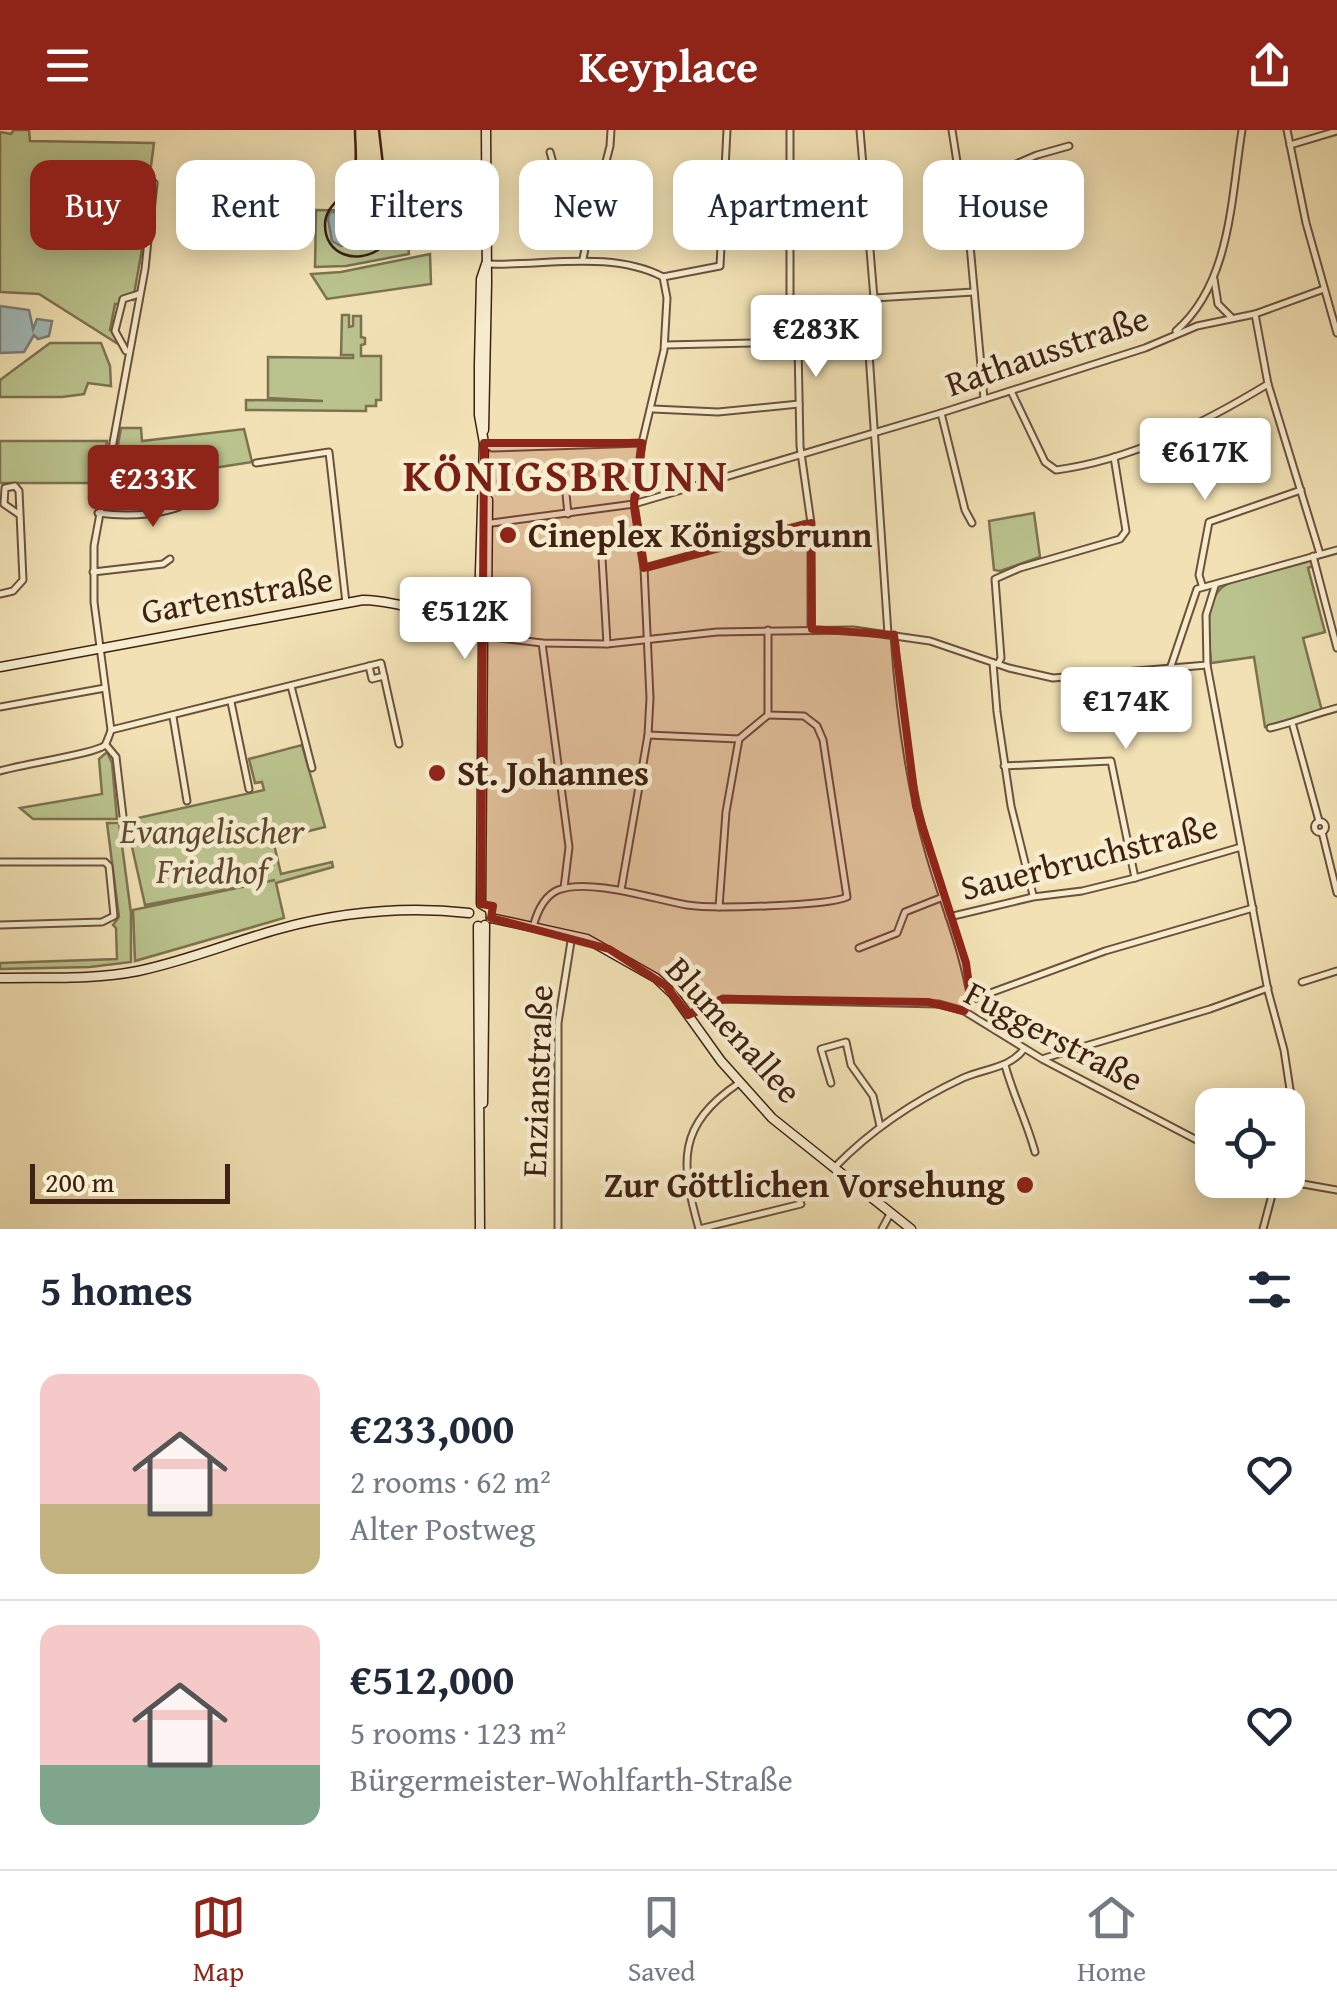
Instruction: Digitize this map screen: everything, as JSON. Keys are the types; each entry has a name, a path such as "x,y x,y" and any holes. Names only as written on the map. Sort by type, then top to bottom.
{"street":[{"path":"482,904 483,596 488,455 483,438 486,130"},
{"path":"606,160 611,130"},
{"path":"486,264 532,265 583,259 662,277 720,266 727,130"},
{"path":"790,130 790,312 794,342 798,345 802,452 812,522 812,629"},
{"path":"860,130 874,298 866,309 873,433 891,634 915,800 942,897 966,962 971,1000 964,1012"},
{"path":"952,130 957,160"},
{"path":"1171,336 1191,317 1214,277 1242,130"},
{"path":"1287,130 1337,333"},
{"path":"1290,144 1337,130"},
{"path":"1026,160 1068,146"},
{"path":"550,152 552,160"},
{"path":"0,770 42,759 85,754 106,745 112,730 94,572 98,514 148,250"},
{"path":"583,259 585,250"},
{"path":"969,250 984,400"},
{"path":"621,890 648,735 644,568 634,504 642,444 665,345 667,305 662,277"},
{"path":"1214,277 1218,304 1234,318"},
{"name":"Rathausstraße","path":"492,523 634,504 941,414 1324,289"},
{"path":"874,298 974,292"},
{"path":"128,354 116,332 123,299 139,294"},
{"path":"790,312 866,309"},
{"path":"1254,314 1268,384 1317,555 1337,648"},
{"path":"665,345 794,342"},
{"path":"1011,391 1050,468 1063,470 1114,456 1195,424 1268,384"},
{"path":"652,409 718,412 800,404"},
{"path":"941,414 965,510 972,523"},
{"path":"483,438 492,448 642,444"},
{"path":"256,463 329,452 346,602"},
{"path":"1033,897 1004,766 996,663 1001,658 996,579 1124,536 1126,522 1114,456"},
{"path":"501,481 557,478 564,482 568,514"},
{"path":"0,594 13,591 22,580 20,491 15,486 6,488 4,504 20,516"},
{"path":"1202,585 1199,575 1209,522 1300,490"},
{"path":"98,514 155,512 185,506 196,498"},
{"path":"644,568 812,522"},
{"path":"1202,585 1215,586 1224,580 1337,550"},
{"path":"602,558 607,644"},
{"path":"94,572 163,564 170,559"},
{"path":"1171,666 1192,596 1202,585"},
{"path":"1215,586 1206,615 1207,665 1290,1088"},
{"name":"Gartenstraße","path":"0,667 346,602 377,600 446,618 483,620"},
{"path":"483,636 607,644 702,632 812,629 891,634 949,646 1035,675 1064,679 1207,665"},
{"path":"768,630 768,715"},
{"path":"542,642 569,847 564,888"},
{"path":"112,730 381,663 400,744"},
{"path":"369,666 372,680 384,676"},
{"path":"291,686 312,768"},
{"path":"0,707 105,688"},
{"path":"232,702 249,789"},
{"path":"1270,728 1293,726 1302,718 1337,708"},
{"path":"533,926 541,905 552,893 564,888 621,890 682,904 718,907 842,900 849,891 820,730 804,716 768,715 739,739 726,811 718,907"},
{"path":"173,717 186,802"},
{"path":"1293,726 1337,892"},
{"path":"648,735 739,739"},
{"path":"106,745 116,756 123,816"},
{"path":"1004,766 1111,761 1135,878"},
{"path":"1322,826 1337,822"},
{"name":"Sauerbruchstraße","path":"950,917 1135,878 1241,846"},
{"path":"0,862 96,862 109,866 114,916 110,922 0,925"},
{"path":"859,948 897,934 905,912 942,897"},
{"path":"480,1229 485,923 490,909 475,905 470,913 472,923 485,923"},
{"path":"971,1000 1105,951 1252,908"},
{"path":"0,978 134,972 278,930 347,915 410,910 470,913"},
{"name":"Blumenallee","path":"485,923 533,926 572,935 609,949 656,978 673,994 739,1083 772,1118 911,1229"},
{"name":"Enzianstraße","path":"558,1229 558,1023 572,935"},
{"path":"1302,982 1337,971"},
{"path":"1042,1059 1268,988"},
{"name":"Fuggerstraße","path":"688,1015 712,1001 724,999 836,1004 928,1002 964,1012 1042,1059 1195,1139"},
{"path":"831,1084 821,1048 846,1042 851,1064 873,1096 880,1126"},
{"path":"834,1167 880,1126 962,1078 1017,1059 1024,1049"},
{"path":"1005,1065 1036,1152"},
{"path":"739,1083 703,1112 690,1136 689,1185 699,1229 801,1204"},
{"path":"1305,1185 1337,1190"},
{"path":"1263,1229 1272,1198"},
{"path":"882,1229 891,1212"}],"highlighted area":[{"path":"484,443 642,443 634,504 644,568 811,523 812,629 894,635 916,806 966,963 971,1000 964,1011 928,1002 723,999 688,1015 666,986 609,949 491,918 493,906 481,904"}],"green space":[{"path":"14,130 29,130 30,141 154,143 152,160 30,160 30,250 142,250 133,300 120,299 121,304 115,304 110,330 115,331 118,344 39,294 0,292 0,132 11,134"},
{"path":"316,210 335,210 335,250 408,250 409,254 346,266 315,267"},
{"path":"430,254 431,284 327,299 311,274 341,272"},
{"path":"342,315 349,315 349,327 353,326 353,316 361,316 365,344 361,345 361,356 381,356 381,400 376,400 376,406 366,406 366,411 246,410 246,400 323,401 268,398 268,357 353,358 341,355"},
{"path":"50,343 101,343 110,366 111,386 88,383 84,394 62,397 0,397 0,380"},
{"path":"121,428 141,428 142,441 244,429 252,462 111,484"},
{"path":"0,441 107,441 100,483 0,483"},
{"path":"1034,513 1040,557 994,570 989,521"},
{"path":"1313,560 1315,565 1308,568 1325,632 1303,638 1322,711 1265,727 1254,657 1211,663 1211,606 1221,588 1231,582"},
{"name":"Evangelischer Friedhof","path":"302,745 325,827 273,840 281,874 332,862 333,867 276,883 284,918 135,961 133,910 275,880 145,905 129,820 264,790 262,782 255,783 249,759"},
{"path":"107,752 112,763 117,819 33,819 20,808 102,794 99,759"},
{"path":"107,823 119,823 131,913 131,962 0,969 0,963 117,959 113,925 119,917"}],"water":[{"path":"330,212 335,212 335,243 332,241"},
{"path":"0,306 29,310 33,329 37,319 52,321 49,336 38,339 34,335 24,352 0,353"}],"tram line":[{"path":"355,130 353,178 329,211 325,225 330,244 352,256 378,250 390,225 379,130"}],"place":[{"name":"Cineplex Königsbrunn","path":"508,535"},
{"name":"St. Johannes","path":"437,773"},
{"name":"Zur Göttlichen Vorsehung","path":"1025,1185"}],"district":[{"name":"KÖNIGSBRUNN","path":"566,475"}]}
